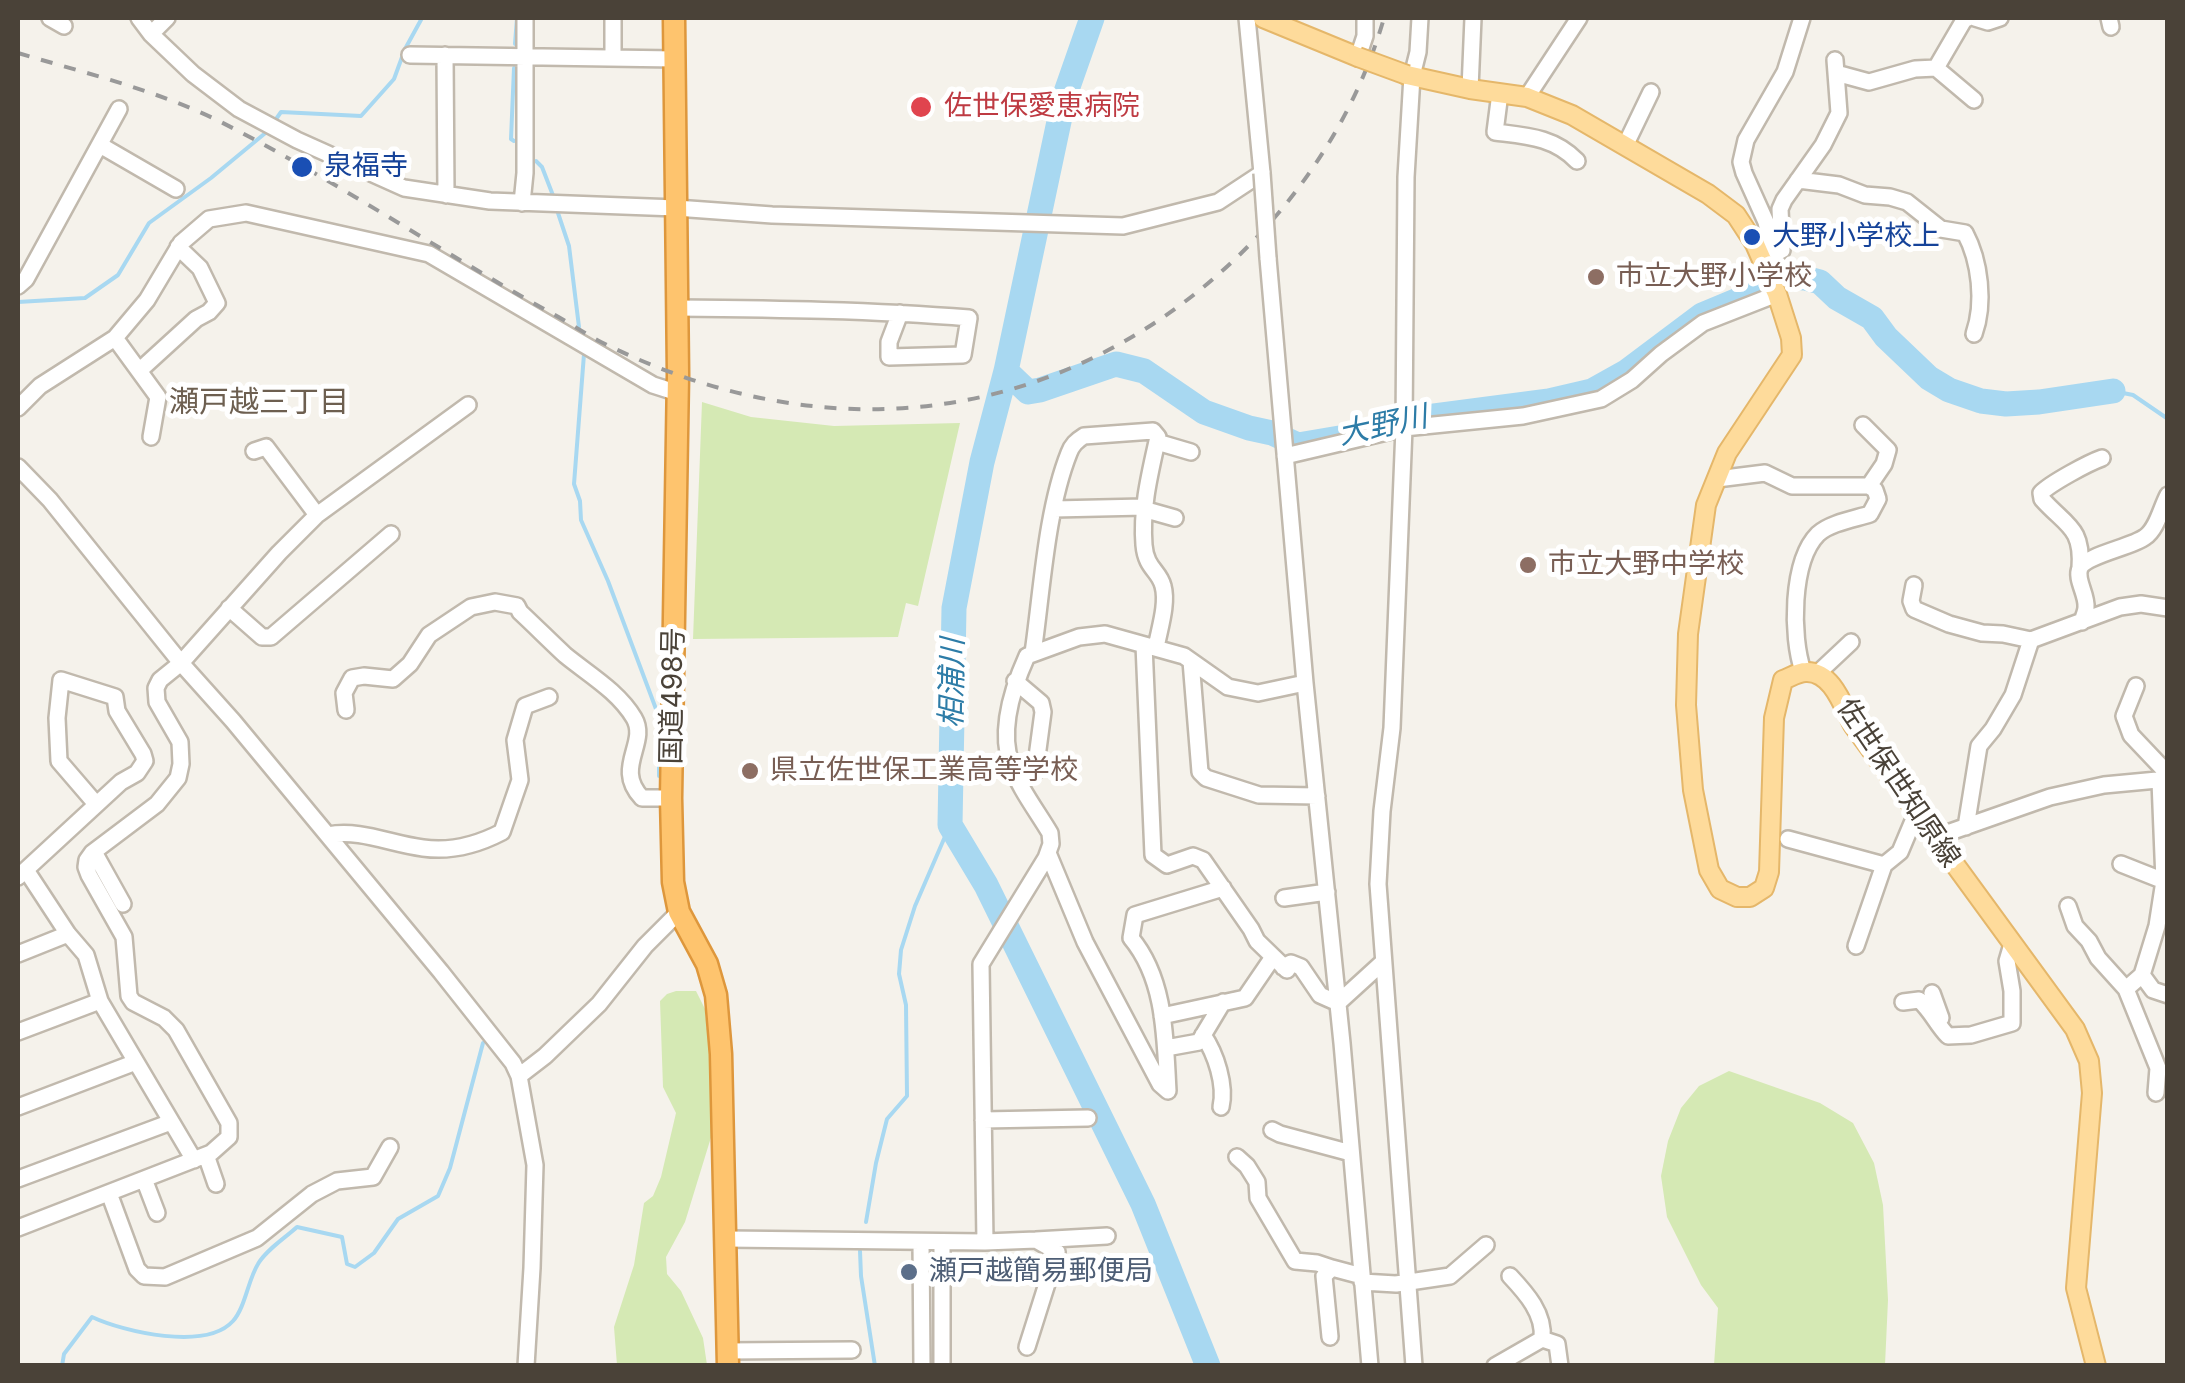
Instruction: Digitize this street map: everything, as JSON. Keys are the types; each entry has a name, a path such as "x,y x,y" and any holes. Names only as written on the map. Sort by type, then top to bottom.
{"highway":[{"name":"国道498号","path":"674,18 678,393 672,882 679,912 706,964 716,996 721,1054 728,1358"}],"main road":[{"path":"1263,18 1410,75 1527,97 1572,115 1708,194 1736,215 1769,259 1792,355 1728,453 1706,505 1688,634 1686,706 1693,790 1708,870 1720,889 1736,897 1750,897 1764,888 1770,872 1774,718 1784,680 1810,672"},
{"name":"佐世保世知原線","path":"1810,672 1834,688 1852,725 2075,1030 2089,1061 2092,1093 2076,1288 2096,1366"}],"street":[{"path":"139,18 150,34 193,74 263,122 404,188 446,194 522,204 1124,226 1218,202 1262,173"},
{"path":"150,34 167,18"},
{"path":"522,204 525,18"},
{"path":"613,18 613,58"},
{"path":"1247,18 1370,1366"},
{"path":"1358,57 1365,36 1365,18"},
{"path":"1414,1366 1378,884 1392,728 1404,428 1410,75 1418,52 1420,18"},
{"path":"1470,89 1473,18"},
{"path":"1527,97 1579,18"},
{"path":"1769,259 1766,222 1742,162 1746,140 1785,72 1802,18"},
{"path":"1936,68 1964,20 1988,22 2000,18"},
{"path":"410,54 675,59"},
{"path":"446,55 446,194"},
{"path":"1769,259 1782,250 1784,242 1780,209 1823,145 1839,113 1836,66 1869,82 1916,69 1936,68 1974,100"},
{"path":"1625,146 1652,92"},
{"path":"1500,93 1496,132 1540,138 1565,149 1576,161"},
{"path":"18,286 26,280 119,110"},
{"path":"100,144 176,190"},
{"path":"1798,180 1838,185 1864,196 1907,202 1942,229 1965,233 1974,250 1980,304 1974,334"},
{"path":"18,408 40,386 116,338 147,300 178,247 209,220 246,213 429,254 653,385 678,393"},
{"path":"139,371 217,303 200,268 178,247"},
{"path":"1286,456 1404,428 1522,416 1601,398 1632,380 1703,323 1777,294"},
{"path":"678,308 900,312 969,318 963,355 888,357 900,312"},
{"path":"116,338 158,397 162,422 150,438"},
{"path":"18,1228 200,1157 229,1137 229,1122 170,1023 139,1007 129,996 124,936 86,867 87,860 157,804 178,778 180,742 155,696 160,680 181,663 317,516 468,405"},
{"path":"1864,425 1888,450 1869,486"},
{"path":"1033,653 1054,509 1069,452 1084,436 1153,432 1158,437 1144,508 1144,549 1148,566 1164,588 1150,647 1153,854 1167,865 1193,856 1203,860 1257,941 1281,965"},
{"path":"1157,442 1191,452"},
{"path":"266,446 317,516"},
{"path":"2082,622 2086,606 2079,575 2080,541 2042,499 2041,493 2102,458"},
{"path":"18,467 50,500 181,663 328,835 502,1048 519,1076 535,1165 526,1366"},
{"path":"1717,479 1765,473 1792,486 1869,486 1875,490 1878,498 1870,514 1821,531 1807,548 1799,579 1795,620 1798,655 1810,672 1851,642"},
{"path":"2080,568 2085,562 2150,535 2168,496"},
{"path":"1054,509 1144,508 1175,518"},
{"path":"229,608 262,637 270,638 392,534"},
{"path":"2150,535 2168,542"},
{"path":"1914,585 1914,609 1949,624 2031,640 2120,607 2141,604 2168,608"},
{"path":"346,710 344,692 352,678 392,679 410,664 429,634 472,608 495,602 517,606 563,653 617,697 636,720 630,778 635,790 642,798 671,798"},
{"path":"985,1242 981,964 1051,844 1050,834 1008,758 1007,722 1016,681 1027,656 1079,637 1106,634 1184,656 1228,687 1258,693 1305,683"},
{"path":"1966,827 1979,746 2013,695 2031,640"},
{"path":"1191,661 1200,772 1206,778 1259,795 1317,796"},
{"path":"96,804 58,761 61,680 115,696 117,711 144,754 144,761 137,773 121,782 22,873 86,956 100,1001 172,1122 216,1184"},
{"path":"1016,681 1041,704 1043,712 1034,772"},
{"path":"2126,989 2142,975 2164,881 2165,778 2131,735 2124,716 2136,686"},
{"path":"328,835 347,831 424,848 452,849 484,842 502,832 520,780 514,740 525,706 549,698"},
{"path":"1933,838 2050,797 2104,785 2165,778"},
{"path":"1856,946 1884,866 1900,852 1916,814"},
{"path":"1788,839 1884,866"},
{"path":"94,852 123,904"},
{"path":"1047,855 1085,942 1160,1084 1168,1090 1162,1016 1144,954 1132,938 1135,915 1223,888"},
{"path":"2121,864 2164,881"},
{"path":"1284,898 1328,892"},
{"path":"2068,906 2075,926 2126,989 2158,1068 2156,1093"},
{"path":"519,1076 599,1004 679,912"},
{"path":"18,954 68,934"},
{"path":"1903,1002 1918,1000 1928,1007 1936,1024 1948,1036 1971,1035 2012,1023 2007,961 2012,944"},
{"path":"1122,958 1137,945"},
{"path":"1338,1003 1383,962"},
{"path":"1162,1016 1244,998 1281,965 1290,963 1300,967 1320,995 1338,1003"},
{"path":"2142,975 2153,990 2168,995"},
{"path":"1932,993 1948,1036"},
{"path":"18,1032 100,1001"},
{"path":"1166,1048 1199,1042 1224,1002"},
{"path":"1203,1035 1212,1048 1224,1095 1221,1107"},
{"path":"18,1107 136,1062"},
{"path":"983,1120 1088,1118"},
{"path":"18,1179 172,1122"},
{"path":"1272,1130 1352,1153"},
{"path":"108,1192 137,1269 144,1276 165,1277 257,1238 312,1194 337,1181 373,1177 390,1147"},
{"path":"1237,1158 1257,1182 1258,1198 1295,1261 1317,1262 1362,1279 1408,1282 1450,1276 1486,1245"},
{"path":"144,1179 156,1212"},
{"path":"727,1238 985,1242 1107,1236"},
{"path":"1027,1347 1057,1252 1036,1240"},
{"path":"921,1242 922,1366"},
{"path":"942,1242 942,1366"},
{"path":"1330,1337 1324,1276 1332,1268"},
{"path":"1510,1276 1527,1294 1544,1326 1542,1339"},
{"path":"1494,1366 1542,1339 1556,1344 1560,1366"},
{"path":"728,1358 852,1351"}],"green space":[{"path":"702,402 751,417 834,426 960,423 918,606 906,603 898,637 693,639"},
{"path":"676,991 696,991 705,1009 716,1121 685,1222 666,1257 667,1274 681,1291 703,1338 707,1365 617,1365 614,1327 634,1265 644,1203 653,1196 661,1177 676,1113 663,1087 660,1001"},
{"path":"1729,1071 1820,1103 1853,1123 1874,1163 1883,1205 1888,1300 1885,1365 1714,1365 1718,1308 1701,1285 1667,1217 1661,1176 1668,1141 1681,1108 1699,1086"}],"waterway":[{"path":"274,122 281,112 361,116 394,79 422,18"},
{"path":"515,44 517,18"},
{"name":"相浦川","path":"1092,18 1064,98 1006,371 982,462 954,608 950,825 986,885 1143,1204 1208,1366"},
{"path":"514,68 514,141"},
{"path":"18,302 85,298 118,275 149,223 269,130"},
{"path":"536,161 554,198"},
{"path":"558,213 569,246 579,327"},
{"name":"大野川","path":"1785,277 1820,282 1837,298 1872,318 1929,378 1949,390 1981,401 2006,404 2113,391"},
{"name":"大野川","path":"1006,371 1028,392 1116,364 1144,371 1204,412 1298,445 1363,434 1396,421 1549,401 1592,391 1626,372 1702,315 1762,290"},
{"path":"584,354 574,484 581,520 659,717 659,776"},
{"path":"2113,391 2133,395 2168,419"},
{"path":"866,1222 887,1119 907,1096 901,950 915,906 950,825"},
{"path":"62,1366 64,1354 92,1317 164,1336 185,1337 221,1330 237,1315 261,1259 297,1227 342,1237 347,1264 355,1267 374,1253 398,1219 438,1196 450,1168 483,1043"},
{"path":"860,1251 875,1366"}],"railway":[{"path":"18,53 145,91 219,121 595,339 670,372 740,393 810,406 880,409 950,403 1019,387 1087,361 1193,296 1264,229 1324,151 1348,109 1384,18"}],"place":[{"name":"佐世保愛恵病院","path":"921,107"},
{"name":"泉福寺","path":"302,167"},
{"name":"大野小学校上","path":"1752,237"},
{"name":"市立大野小学校","path":"1596,277"},
{"name":"市立大野中学校","path":"1528,565"},
{"name":"県立佐世保工業高等学校","path":"750,771"},
{"name":"瀬戸越簡易郵便局","path":"909,1272"}],"district":[{"name":"瀬戸越三丁目","path":"259,403"}]}
